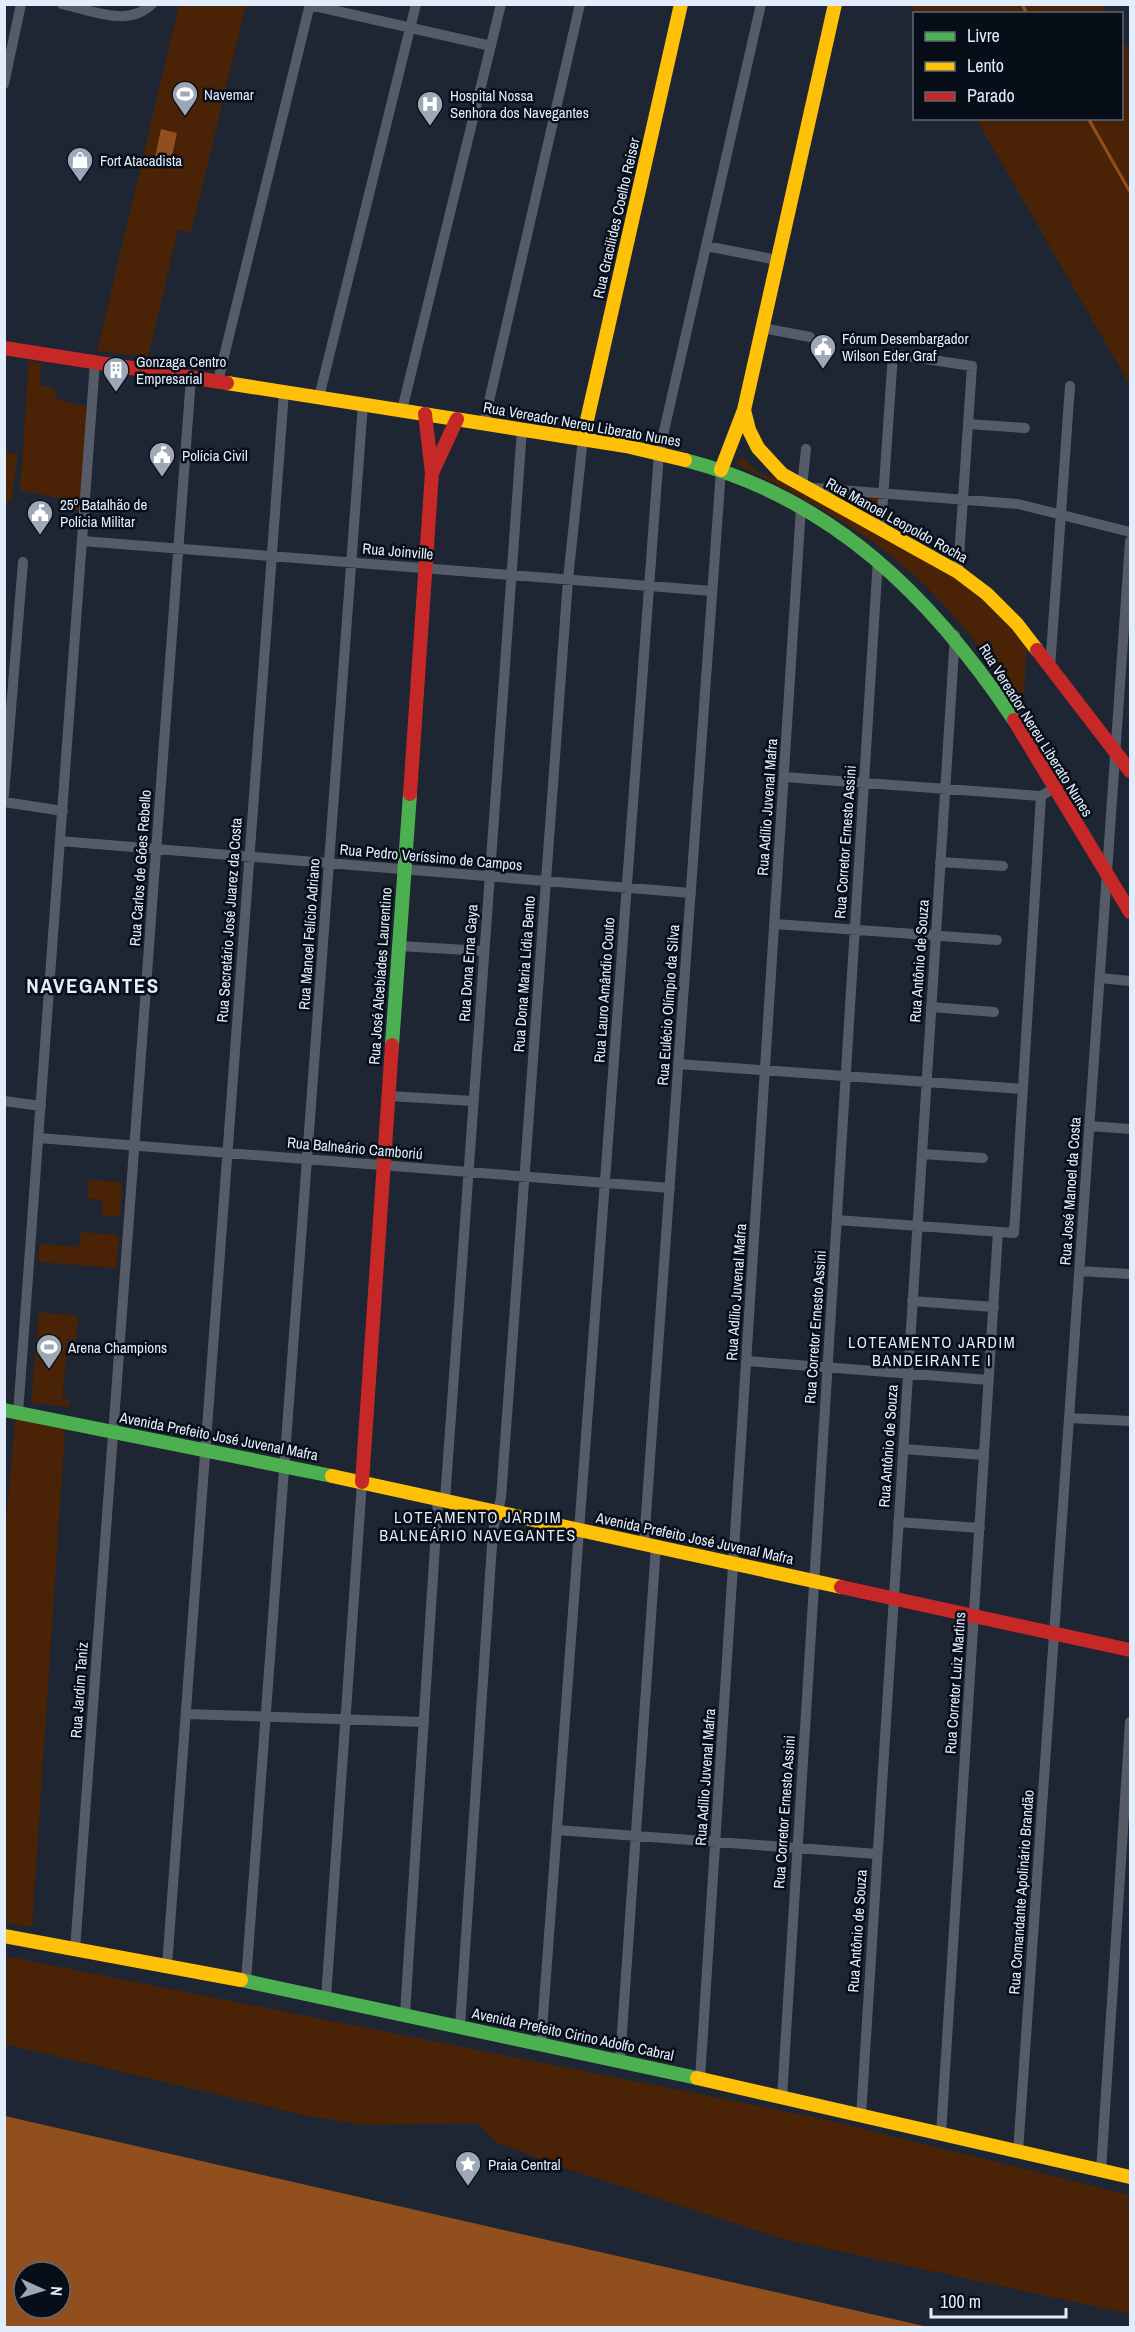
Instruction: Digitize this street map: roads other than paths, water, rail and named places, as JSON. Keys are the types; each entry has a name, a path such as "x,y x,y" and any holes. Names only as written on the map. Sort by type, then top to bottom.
{"main road":[{"name":"Rua Gracilides Coelho Reiser","path":"583,438 681,4"},
{"path":"721,470 744,410 834,4"},
{"name":"Rua Vereador Nereu Liberato Nunes","path":"4,348 583,438 659,453 721,470 801,507 878,559 924,600 955,635 985,675 1131,912"},
{"name":"Rua Manoel Leopoldo Rocha","path":"744,410 749,430 758,448 782,474 958,572 987,594 1017,624 1131,771"},
{"name":"Rua José Alcebíades Laurentino","path":"362,1482 432,473 425,414"},
{"name":"Rua José Alcebíades Laurentino","path":"432,473 457,419"},
{"name":"Avenida Prefeito José Juvenal Mafra","path":"11,1412 362,1482 1131,1650"},
{"name":"Avenida Prefeito Cirino Adolfo Cabral","path":"4,1936 246,1981 541,2043 1131,2177"}],"street":[{"path":"4,84 21,4"},
{"path":"62,4 128,18 143,12 152,4"},
{"path":"319,397 416,4"},
{"path":"402,410 501,4"},
{"path":"484,423 580,4"},
{"name":"Rua Lauro Amândio Couto","path":"541,2043 659,453 761,4"},
{"path":"218,381 310,5 491,46"},
{"path":"706,246 777,260"},
{"path":"762,328 810,337"},
{"path":"881,528 893,354 972,366 958,572"},
{"path":"11,1412 39,1138 95,362"},
{"name":"Rua Carlos de Góes Rebello","path":"113,1432 191,377"},
{"path":"1050,668 1070,386"},
{"name":"Rua Secretário José Juarez da Costa","path":"167,1966 284,392"},
{"name":"Rua Manoel Felício Adriano","path":"246,1981 363,404"},
{"path":"968,424 1025,428"},
{"name":"Rua Dona Erna Gaya","path":"405,2014 424,1722 468,1172 522,429"},
{"name":"Rua Dona Maria Lídia Bento","path":"460,2026 493,1530 498,1511 568,579 583,438"},
{"path":"806,449 802,487 1018,504 1131,532"},
{"name":"Rua Eulécio Olímpio da Silva","path":"620,2061 636,1836 670,1188 721,470"},
{"name":"Rua Adílio Juvenal Mafra","path":"700,2079 801,507"},
{"name":"Rua Joinville","path":"82,541 712,591"},
{"name":"Rua José Manoel da Costa","path":"1054,1633 1116,751 1127,639 1131,541"},
{"name":"Rua Corretor Ernesto Assini","path":"782,2097 878,559"},
{"path":"4,795 22,562"},
{"name":"Rua Antônio de Souza","path":"861,2116 955,635"},
{"path":"784,777 1041,796 1054,788"},
{"path":"837,1220 1014,1233 1041,796"},
{"path":"4,802 63,811"},
{"name":"Rua Pedro Veríssimo de Campos","path":"60,841 691,893"},
{"path":"940,862 1003,866"},
{"path":"775,924 997,940"},
{"path":"399,945 484,951"},
{"path":"1100,978 1131,981"},
{"path":"931,1008 994,1012"},
{"path":"678,1064 1023,1089"},
{"path":"389,1096 473,1101"},
{"path":"4,1101 41,1106"},
{"path":"1089,1126 1131,1129"},
{"name":"Rua Balneário Camboriú","path":"39,1138 670,1188"},
{"path":"922,1154 983,1158"},
{"name":"Rua Corretor Luiz Martins","path":"941,2135 998,1232"},
{"path":"1079,1270 1131,1274"},
{"path":"912,1301 994,1306"},
{"path":"747,1361 989,1380"},
{"path":"1069,1418 1131,1421"},
{"name":"Rua Jardim Taniz","path":"75,1950 113,1432"},
{"path":"903,1449 984,1455"},
{"path":"326,1998 362,1482"},
{"path":"898,1522 980,1528"},
{"name":"Rua Comandante Apolinário Brandão","path":"1018,2152 1054,1633"},
{"path":"186,1714 424,1722"},
{"path":"1101,2171 1131,1722"},
{"path":"557,1830 877,1854"}],"waterway":[{"path":"1022,4 1026,12"},
{"path":"1089,120 1130,192"}],"place":[{"name":"Navemar","path":"185,117"},
{"name":"Hospital Nossa Senhora dos Navegantes","path":"430,127"},
{"name":"Fort Atacadista","path":"80,183"},
{"name":"Fórum Desembargador Wilson Eder Graf","path":"823,370"},
{"name":"Gonzaga Centro Empresarial","path":"116,393"},
{"name":"Polícia Civil","path":"162,478"},
{"name":"25º Batalhão de Polícia Militar","path":"40,536"},
{"name":"Arena Champions","path":"49,1370"},
{"name":"Praia Central","path":"468,2187"}],"district":[{"name":"NAVEGANTES","path":"93,985"},
{"name":"LOTEAMENTO JARDIM BANDEIRANTE I","path":"932,1351"},
{"name":"LOTEAMENTO JARDIM BALNEÁRIO NAVEGANTES","path":"478,1526"}]}
